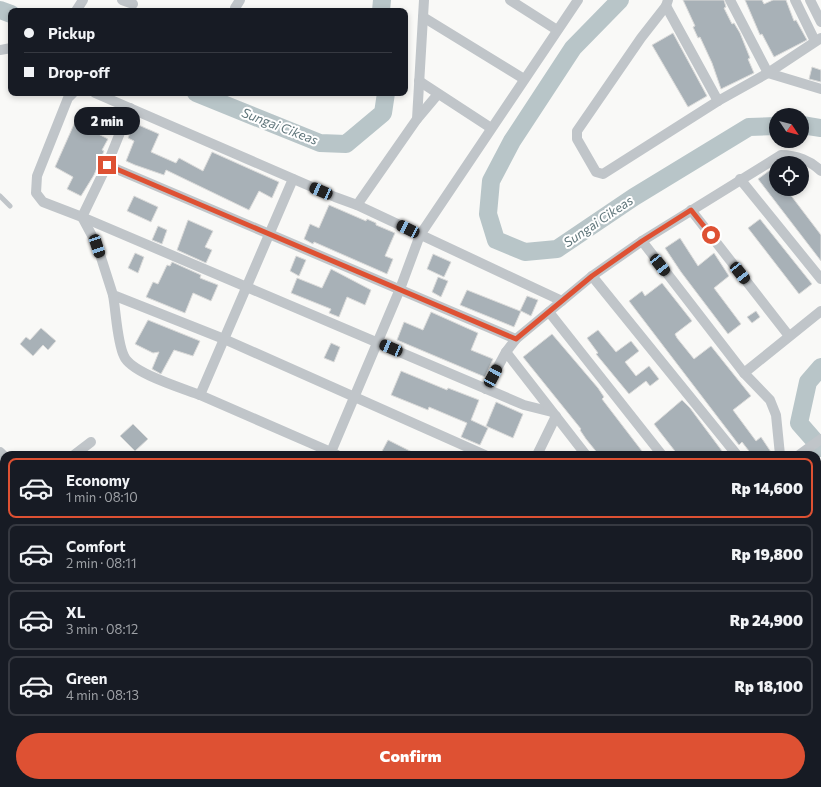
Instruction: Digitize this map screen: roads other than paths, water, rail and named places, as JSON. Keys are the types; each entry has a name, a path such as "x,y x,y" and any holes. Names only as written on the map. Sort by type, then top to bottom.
{"street":[{"path":"122,0 133,4"},
{"path":"417,118 424,0"},
{"path":"510,0 557,30"},
{"path":"335,451 354,398 400,289 420,235 578,0"},
{"path":"730,0 768,73 821,89"},
{"path":"718,101 667,3 577,131 577,139 596,172 603,174 718,101 768,73 818,39 795,0"},
{"path":"810,0 821,22"},
{"path":"423,17 524,79"},
{"path":"419,81 491,128"},
{"path":"358,205 417,118 438,94"},
{"path":"67,96 37,176 36,193 43,202 82,217 524,405 554,414"},
{"path":"102,96 293,179 358,205 562,300"},
{"path":"82,217 107,165 130,108"},
{"path":"486,388 506,352 516,339 592,276 642,241 781,155 790,155 807,161 821,171"},
{"path":"107,165 516,339"},
{"path":"200,395 268,233 293,179"},
{"path":"740,179 821,280"},
{"path":"691,210 789,336"},
{"path":"82,217 97,246 113,295 122,351 127,362 145,372 327,451"},
{"path":"642,241 744,373 770,400 774,408 779,451"},
{"path":"592,276 734,451"},
{"path":"113,295 224,339 476,451"},
{"path":"744,373 821,311"},
{"path":"549,312 659,451"},
{"path":"506,352 583,451"},
{"path":"539,451 554,414"},
{"path":"805,451 821,439"},
{"path":"79,451 91,442"}],"lane":[{"path":"0,196 10,206"}],"waterway":[{"name":"Sungai Cikeas","path":"381,8 382,0"},
{"name":"Sungai Cikeas","path":"620,0 573,48 512,141 491,181 488,214 496,240 525,252 557,249 634,197 749,127 769,126"},
{"name":"Sungai Cikeas","path":"0,10 8,13"},
{"name":"Sungai Cikeas","path":"203,96 320,143 346,144 383,113 386,96"},
{"name":"Sungai Cikeas","path":"809,126 821,128"},
{"name":"Sungai Cikeas","path":"821,367 808,382 799,423 821,448"}]}
